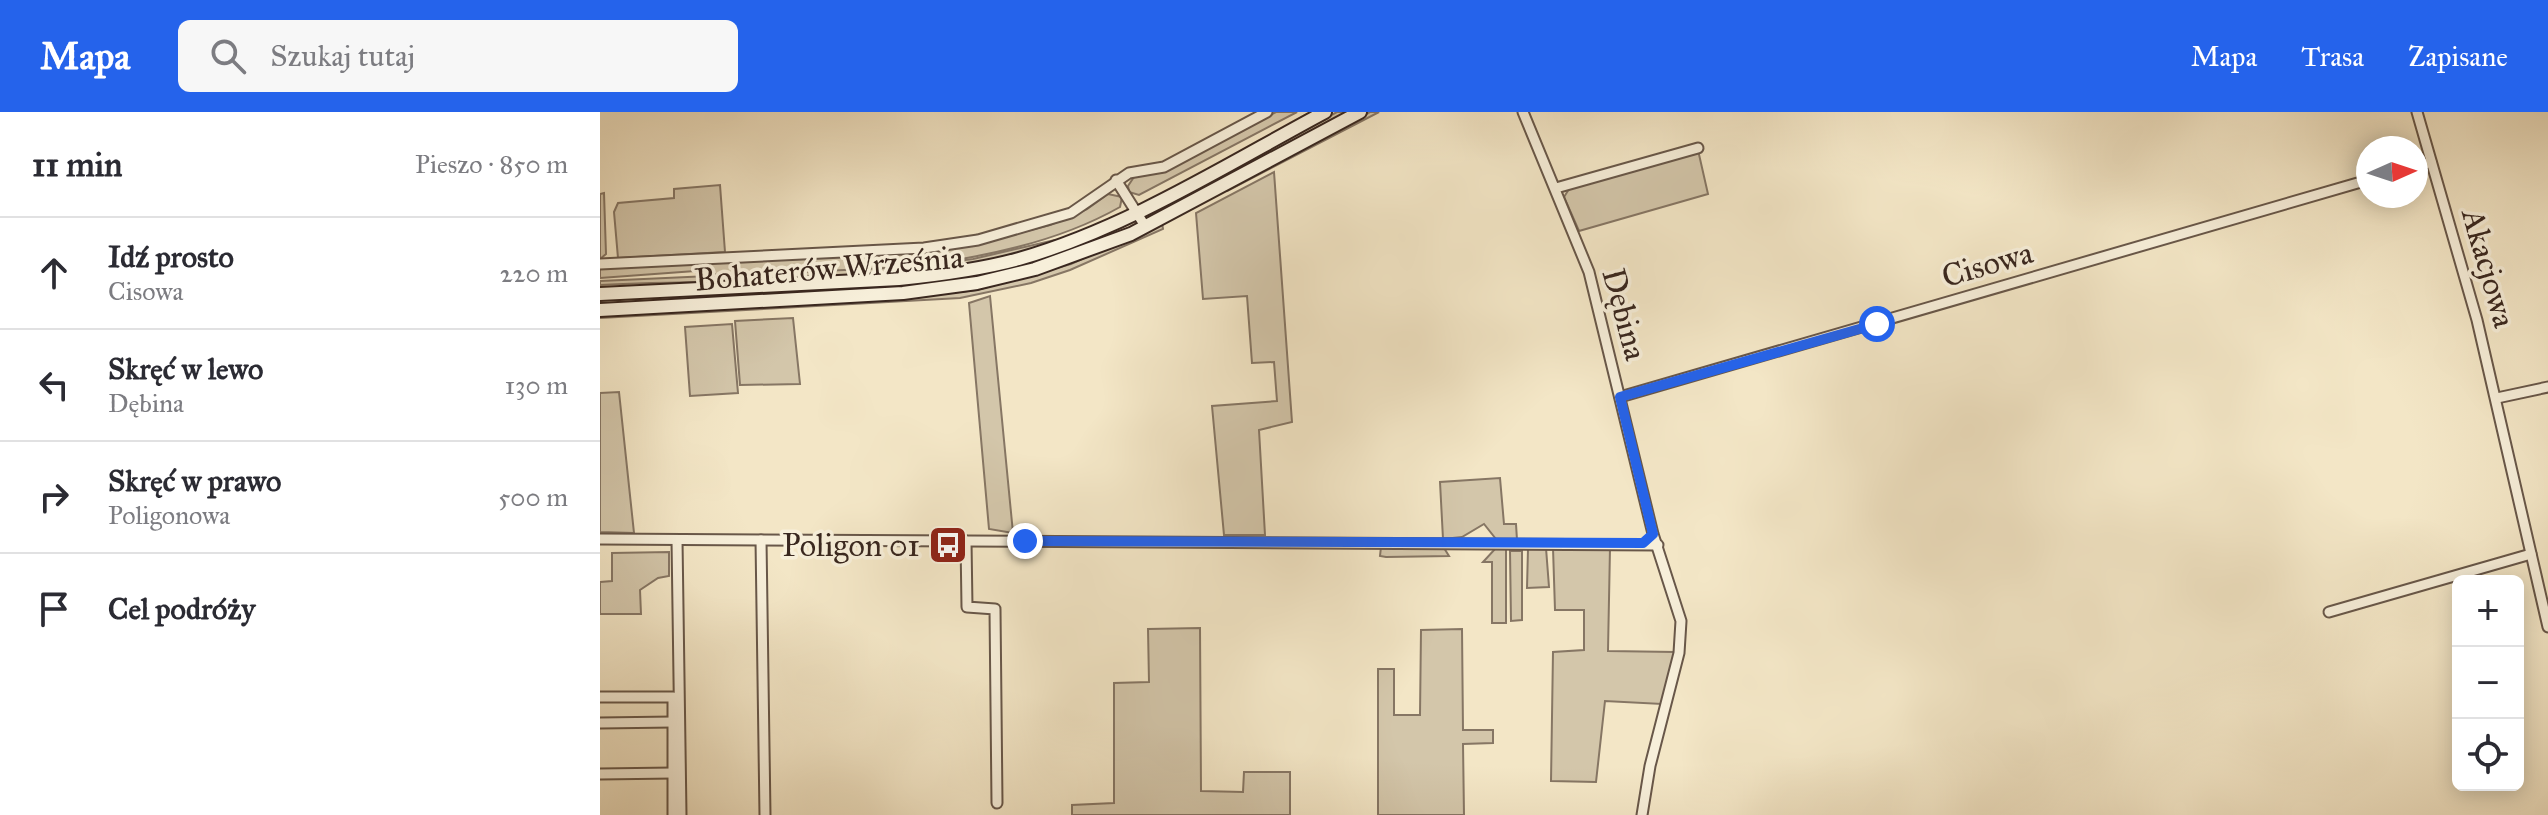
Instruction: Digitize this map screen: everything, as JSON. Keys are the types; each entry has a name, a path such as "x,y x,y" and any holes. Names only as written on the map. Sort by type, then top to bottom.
{"main road":[{"name":"Bohaterów Września","path":"600,294 947,274 1049,249 1137,212 1325,112"},
{"name":"Bohaterów Września","path":"600,310 903,293 953,287 1035,269 1145,226 1360,112"}],"street":[{"path":"600,264 951,245 1010,233 1071,213 1129,173 1164,167 1267,112"},
{"name":"Dębina","path":"1523,112 1589,272 1653,534 1679,610 1682,631 1642,815"},
{"name":"Akacjowa","path":"2417,112 2497,398 2547,622"},
{"path":"1556,188 1698,148"},
{"path":"1116,180 1145,226"},
{"name":"Cisowa","path":"1620,397 2356,183"},
{"path":"2497,398 2548,387"},
{"path":"1643,543 1653,534"},
{"path":"600,539 1658,545"},
{"path":"677,540 681,815"},
{"path":"761,540 765,815"},
{"path":"966,541 967,607 995,609 997,803"},
{"path":"2329,612 2531,554"},
{"path":"600,697 673,697 673,815"},
{"path":"600,723 673,722"},
{"path":"600,774 673,773"}],"shaded area":[{"path":"1276,112 1297,112 1139,195 1129,192 1128,186 1134,177 1164,171"},
{"path":"1337,112 1349,112 1162,212 1159,207"},
{"path":"1370,112 1379,112 1227,191 1235,184"},
{"path":"1698,150 1708,194 1579,231 1564,197 1569,189"},
{"path":"1274,172 1292,422 1259,430 1265,535 1224,535 1212,406 1277,401 1274,362 1252,363 1247,296 1203,299 1196,213"},
{"path":"720,185 725,252 618,258 614,212 618,203 674,198 674,189"},
{"path":"604,193 606,254 600,259 600,194"},
{"path":"1108,194 1122,197 1120,207 1073,229 1023,246 969,258 914,266 802,273 696,274 709,270 600,278 600,267 967,246 1050,225 1087,209"},
{"path":"1162,223 1163,229 1070,270 1031,283 960,298 600,318 906,298 977,290 1071,264"},
{"path":"1126,225 1043,259 927,286 600,305 914,282"},
{"path":"1055,240 1004,258 891,276 600,285 600,281 910,267 973,259"},
{"path":"990,296 1013,533 989,529 969,303"},
{"path":"793,318 800,384 740,385 735,321"},
{"path":"732,324 738,393 690,396 685,327"},
{"path":"619,392 634,533 600,532 600,393"},
{"path":"1500,478 1504,524 1516,524 1517,540 1496,539 1484,524 1462,537 1443,539 1440,482"},
{"path":"1381,547 1444,548 1449,556 1386,557 1380,556"},
{"path":"1546,548 1549,587 1527,588 1528,549"},
{"path":"1553,548 1610,548 1608,651 1675,652 1662,704 1605,701 1596,782 1551,781 1553,652 1584,650 1584,610 1555,610"},
{"path":"1495,549 1506,549 1506,623 1492,623 1492,562 1483,562"},
{"path":"1510,551 1522,551 1522,620 1511,621"},
{"path":"669,552 669,576 658,578 640,590 641,614 600,614 600,582 612,581 612,553"},
{"path":"1200,628 1201,791 1243,792 1244,772 1290,772 1290,815 1072,815 1072,805 1114,803 1114,683 1149,682 1148,629"},
{"path":"1462,629 1463,730 1493,730 1493,743 1463,744 1464,815 1378,815 1378,669 1394,669 1394,715 1420,715 1421,630"}],"place":[{"name":"Poligon 01","path":"948,545"}],"route":[{"path":"1025,541 1643,543 1653,534 1620,397 1877,324"}]}
